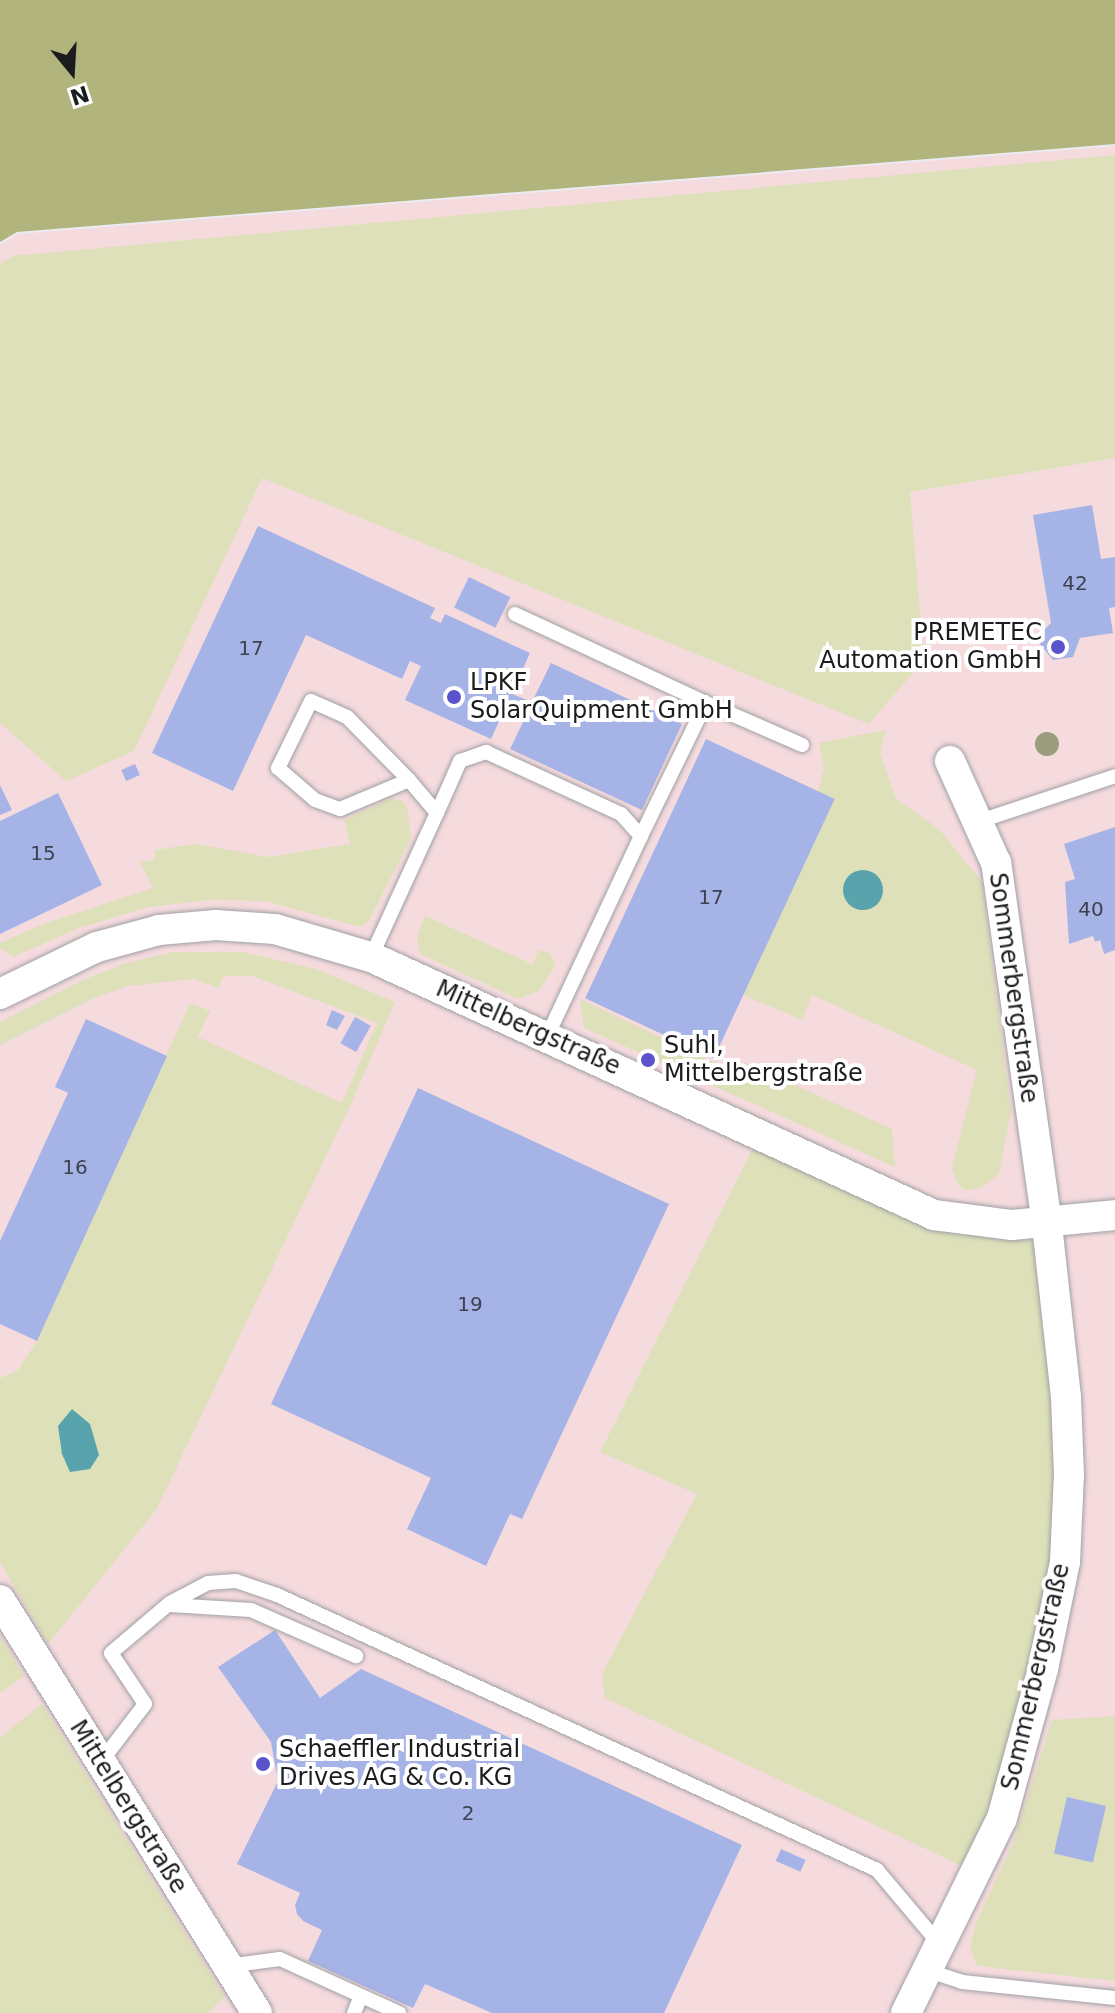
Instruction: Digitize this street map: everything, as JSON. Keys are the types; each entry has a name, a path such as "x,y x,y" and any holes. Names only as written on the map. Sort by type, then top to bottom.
{"street":[{"name":"Sommerbergstraße","path":"906,2013 1002,1818 1043,1669 1065,1562 1069,1475 1066,1397 1047,1224 996,863 950,761"},
{"name":"Mittelbergstraße","path":"0,994 97,947 159,930 216,925 275,929 371,957 934,1215 998,1224 1047,1224"},
{"path":"1047,1224 1115,1215"},
{"name":"Mittelbergstraße","path":"0,1600 257,2013"}],"lane":[{"path":"515,614 802,745"},
{"path":"409,780 340,809 315,800 278,768 311,701 347,717 409,780 437,813"},
{"path":"547,1037 706,703"},
{"path":"371,957 460,761 486,752 621,814 641,836"},
{"path":"977,822 1115,776"},
{"path":"100,1763 145,1704 111,1653 168,1605 208,1583 236,1581 277,1595 877,1870 935,1959 962,1982 1115,1998"},
{"path":"168,1605 251,1610 356,1656"},
{"path":"228,1966 280,1959 399,2013"},
{"path":"354,2013 361,1996"}],"shaded area":[{"path":"1115,146 1115,2013 0,2013 0,245 17,234"}],"green space":[{"path":"0,0 1115,0 1115,144 17,232 0,242"},
{"path":"1115,155 1115,458 910,492 924,660 869,724 262,478 134,751 66,781 0,723 0,264 13,256"},
{"path":"886,730 880,753 896,799 939,829 982,882 1011,1111 999,1174 982,1187 965,1191 957,1183 952,1168 977,1070 812,995 802,1020 743,995 818,791 824,768 819,743"},
{"path":"390,799 401,800 407,807 411,838 369,921 360,927 265,901 209,900 149,907 79,928 13,957 0,948 0,943 46,923 153,888 140,862 155,860 155,850 195,844 268,857 350,844 344,820"},
{"path":"425,916 532,964 539,950 550,953 555,966 539,991 518,999 420,954 417,936"},
{"path":"173,952 243,952 316,969 395,1002 352,1102 156,1510 48,1644 0,1562 0,1378 17,1371 37,1341 190,1003 210,1011 198,1037 342,1103 377,1023 252,976 224,976 218,988 194,979 128,986 92,999 0,1045 0,1022 83,980 123,964"},
{"path":"580,999 721,1066 746,1063 892,1129 895,1167 584,1028"},
{"path":"760,1134 934,1215 1047,1224 1065,1562 977,1873 605,1698 602,1674 697,1494 600,1452"},
{"path":"0,1636 24,1676 0,1693"},
{"path":"42,1704 225,1998 207,2013 0,2013 0,1737"},
{"path":"1115,1716 1115,1981 977,1966 970,1947 975,1925 1013,1843 1052,1720"}],"water":[{"path":"863,870 877,876 883,890 877,904 863,910 849,904 843,890 849,876"},
{"path":"72,1409 90,1424 99,1455 90,1469 70,1472 62,1454 58,1426"}],"building":[{"path":"1092,505 1101,559 1115,557 1115,607 1109,608 1113,633 1080,638 1073,657 1053,660 1040,644 1042,632 1051,623 1033,515"},
{"path":"258,526 435,608 430,618 441,623 445,614 530,653 512,694 532,702 551,663 682,724 642,810 510,749 526,716 506,706 491,739 405,700 421,666 410,661 402,679 306,635 233,791 152,753"},
{"path":"469,577 510,597 495,628 454,608"},
{"path":"706,739 835,799 714,1058 585,998"},
{"path":"135,764 140,775 126,781 121,770"},
{"path":"0,785 12,810 0,815"},
{"path":"58,793 102,885 0,934 0,821"},
{"path":"1115,827 1115,950 1104,954 1100,940 1095,942 1093,936 1069,944 1065,882 1075,879 1064,844"},
{"path":"332,1010 345,1016 337,1030 326,1025"},
{"path":"355,1017 371,1026 356,1052 340,1043"},
{"path":"86,1019 167,1056 37,1341 0,1324 0,1241 68,1093 55,1087"},
{"path":"418,1088 669,1204 522,1519 510,1514 486,1566 407,1529 431,1478 271,1404"},
{"path":"275,1630 320,1698 361,1669 742,1845 664,2013 492,2013 425,1984 413,2008 308,1961 322,1930 303,1921 297,1914 295,1905 300,1893 237,1864 278,1781 271,1742 218,1667"},
{"path":"1067,1797 1106,1806 1093,1863 1054,1854"},
{"path":"781,1849 806,1860 800,1872 776,1861"}],"place":[{"name":"PREMETEC Automation GmbH","path":"1058,647"},
{"name":"LPKF SolarQuipment GmbH","path":"454,697"},
{"name":"Suhl, Mittelbergstraße","path":"648,1060"},
{"name":"Schaeffler Industrial Drives AG & Co. KG","path":"263,1764"}]}
